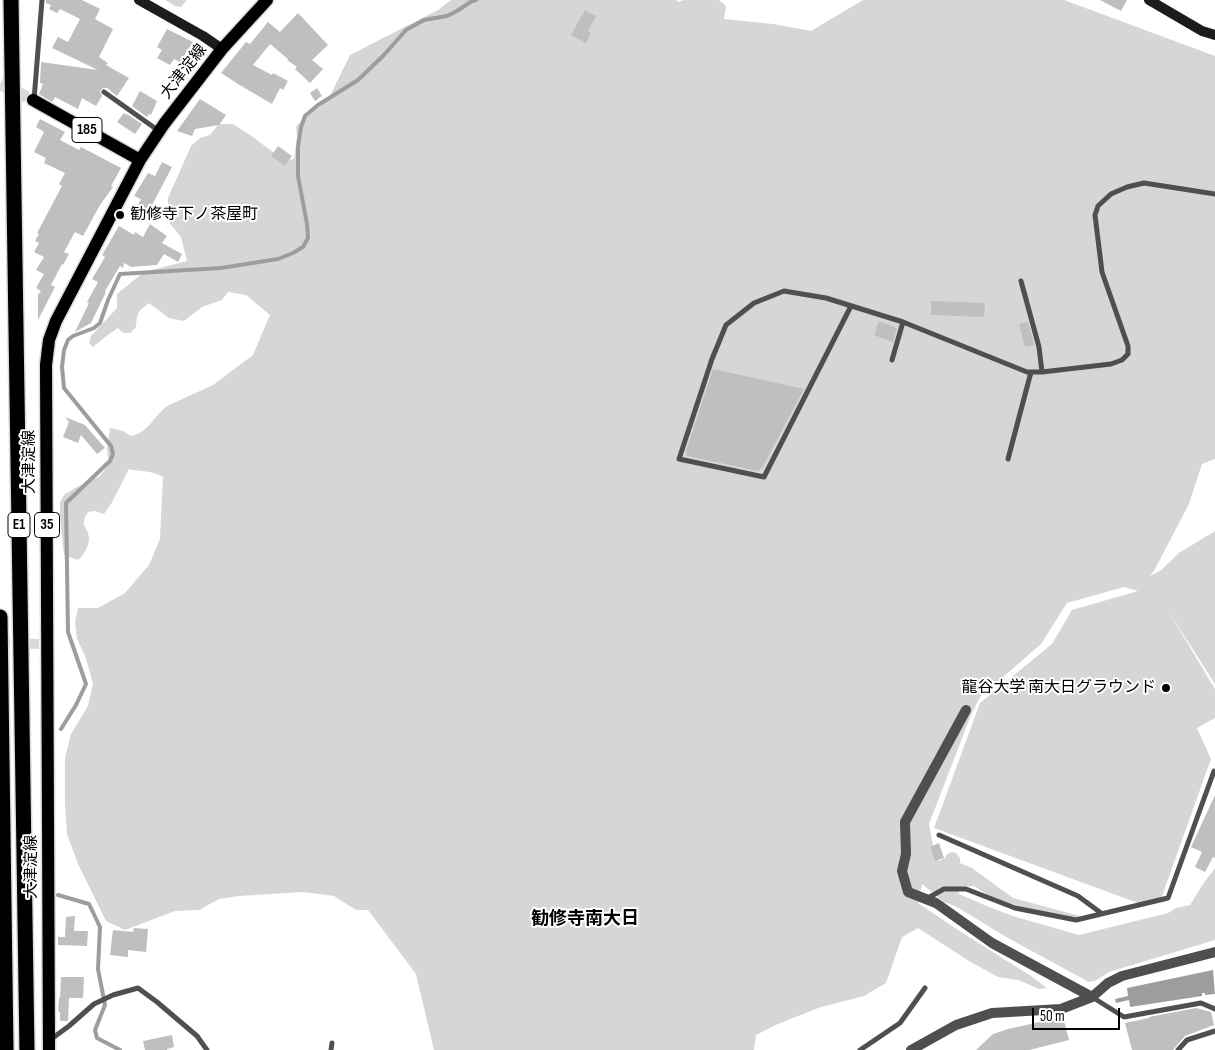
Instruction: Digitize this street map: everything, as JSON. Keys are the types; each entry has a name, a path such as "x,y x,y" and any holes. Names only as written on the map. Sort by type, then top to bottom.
{"highway":[{"name":"E1","path":"11,0 27,1050"},
{"path":"0,617 6,1050"}],"main road":[{"name":"大津淀線","path":"49,1045 43,644 46,365 49,340 56,321 140,160 222,49 267,0"},
{"name":"185","path":"34,100 140,160"}],"street":[{"path":"139,0 203,36 222,49"},
{"path":"1149,0 1202,31 1215,36"},
{"path":"966,710 905,822 906,854 902,871 908,892 936,904 992,943 1092,997"},
{"path":"911,1050 956,1025 992,1013 1061,1009 1092,997 1108,983 1122,976 1215,952"}],"lane":[{"path":"34,100 42,0"},
{"path":"104,92 160,131"},
{"path":"851,306 764,477 680,459 712,360 726,324 754,303 784,292 826,298 904,322 1027,372 1111,364 1122,360 1128,354 1128,346 1102,272 1096,215 1098,206 1111,194 1126,187 1144,183 1215,194"},
{"path":"1021,281 1039,347 1042,372"},
{"path":"892,360 904,322"},
{"path":"1008,459 1031,372"},
{"path":"926,899 944,889 966,889 1015,908 1076,920 1168,898 1214,771"},
{"path":"939,835 1078,896 1100,913"},
{"path":"49,1045 94,1004 113,995 138,988 197,1036 207,1050"},
{"path":"860,1050 900,1022 925,988"},
{"path":"1092,997 1124,1017 1201,1003 1215,1010"},
{"path":"1178,1050 1187,1040 1215,1031"},
{"path":"331,1050 332,1043"}],"shaded area":[{"path":"165,0 187,0 181,7"},
{"path":"451,0 676,0 678,2 684,0 719,0 726,6 724,19 773,24 811,31 863,0 1064,0 1215,56 1215,459 1202,464 1189,504 1150,576 1160,571 1179,553 1215,531 1215,684 1167,609 1215,689 1215,718 1197,728 1211,759 1161,899 1138,903 934,828 980,703 1052,644 1072,610 1138,591 1124,587 1067,603 1041,644 980,697 971,715 929,824 935,857 939,861 945,858 947,854 956,853 960,858 960,863 972,868 1013,898 1080,916 1078,920 1070,919 1004,902 991,897 974,886 958,887 959,894 1016,917 1079,935 1168,913 1176,908 1190,905 1215,868 1215,940 1109,972 1095,981 1089,982 1006,937 957,907 944,902 922,884 918,903 1047,988 1039,989 1018,980 998,977 969,961 918,928 902,937 886,983 864,996 821,1007 756,1035 754,1050 434,1050 416,974 368,910 356,910 334,896 303,892 219,899 199,910 175,911 125,930 106,921 78,864 67,834 65,758 71,734 88,706 93,683 85,656 77,639 75,622 78,608 98,608 125,593 149,565 160,539 163,477 150,472 129,469 104,514 95,511 88,512 85,517 84,524 89,535 89,542 84,554 78,560 64,555 60,502 64,495 100,476 109,464 107,448 110,428 123,431 131,436 137,434 146,428 167,406 213,385 253,355 270,315 246,295 228,292 222,300 202,307 184,321 169,318 149,303 142,308 137,318 136,327 130,333 123,333 118,328 93,347 89,343 91,336 117,308 117,294 144,272 187,261 181,237 168,221 168,198 191,146 200,138 210,135 219,124 233,124 285,161 294,159 297,136 296,126 329,98 350,55 438,10"},
{"path":"1213,970 1215,994 1205,995 1205,993 1202,993 1202,996 1130,1007 1129,1000 1116,1003 1115,999 1128,996 1127,988"}],"building":[{"path":"46,0 82,0 100,9 95,19 113,29 99,57 108,63 106,65 129,78 117,96 107,88 103,88 100,91 102,96 96,106 82,98 78,109 55,97 52,102 39,94 43,84 40,83 41,62 98,70 52,48 58,37 68,42 80,19 60,9 57,13 49,9 51,5 46,3"},
{"path":"1100,0 1127,0 1121,11"},
{"path":"585,10 596,16 588,31 591,33 586,43 571,35"},
{"path":"298,13 328,45 312,60 323,69 310,83 295,69 297,67 270,44 253,65 288,81 283,90 280,88 272,104 221,73 246,42 250,44 268,22 280,32"},
{"path":"167,29 193,42 180,62 174,59 170,65 157,58 162,50 157,47"},
{"path":"317,88 322,96 315,101 310,93"},
{"path":"140,91 157,101 151,115 149,114 147,117 132,106"},
{"path":"200,99 226,115 219,125 195,129 192,136 177,131"},
{"path":"124,113 142,124 135,134 117,122"},
{"path":"40,119 65,132 60,140 79,150 81,147 121,168 111,186 113,187 100,205 83,236 75,232 64,252 69,254 51,285 55,287 38,320 38,295 41,291 36,288 44,274 36,270 44,257 34,252 39,243 35,241 39,234 37,233 62,186 59,184 65,173 44,163 46,158 34,152 44,132 36,127"},
{"path":"278,146 292,156 285,166 271,156"},
{"path":"162,162 172,167 151,207 157,210 152,219 135,210 141,199 134,196 148,173 155,176"},
{"path":"150,224 167,236 162,243 182,254 178,262 164,254 157,265 131,267 124,263 123,268 120,266 105,291 91,323 75,332 89,303 87,302 98,282 92,279 105,257 102,255 119,226 134,235 135,232 143,237"},
{"path":"931,301 985,303 984,317 931,315"},
{"path":"879,321 897,328 893,342 874,335"},
{"path":"1028,322 1034,345 1025,347 1019,324"},
{"path":"713,369 804,389 763,466 758,471 687,456 686,451"},
{"path":"65,417 85,425 105,448 97,454 81,435 78,443 63,437 69,422"},
{"path":"1215,795 1215,858 1213,857 1205,872 1195,867 1202,852 1191,847"},
{"path":"939,843 944,858 935,861 930,847"},
{"path":"75,916 74,931 88,931 87,946 58,945 58,937 65,937 66,917"},
{"path":"134,928 148,929 146,952 128,950 128,957 110,955 113,930 133,932"},
{"path":"61,977 84,977 83,998 69,998 68,1021 60,1021 60,1012 58,1011"},
{"path":"1196,1008 1211,1012 1214,1025 1185,1036 1173,1050 1132,1050 1125,1023"},
{"path":"1063,1017 1069,1040 1029,1050 976,1050 993,1034"},
{"path":"172,1035 174,1047 167,1050 145,1050 143,1041"}],"waterway":[{"path":"61,729 86,684 68,632 66,503 110,461 113,454 111,446 64,388 62,367 64,350 68,340 73,336 94,328 100,323 120,274 221,268 278,259 303,247 308,238 298,176 298,147 305,116 318,105 358,80 406,30 424,20 447,16 476,0"},
{"path":"58,895 89,904 100,927 98,969 105,1005 95,1030 97,1038 120,1050"}],"tunnel":[{"path":"0,84 33,100"},
{"path":"0,643 39,644"}],"place":[{"name":"勧修寺下ノ茶屋町","path":"120,215"},
{"name":"龍谷大学 南大日グラウンド","path":"1166,688"}],"district":[{"name":"勧修寺南大日","path":"585,919"}]}
